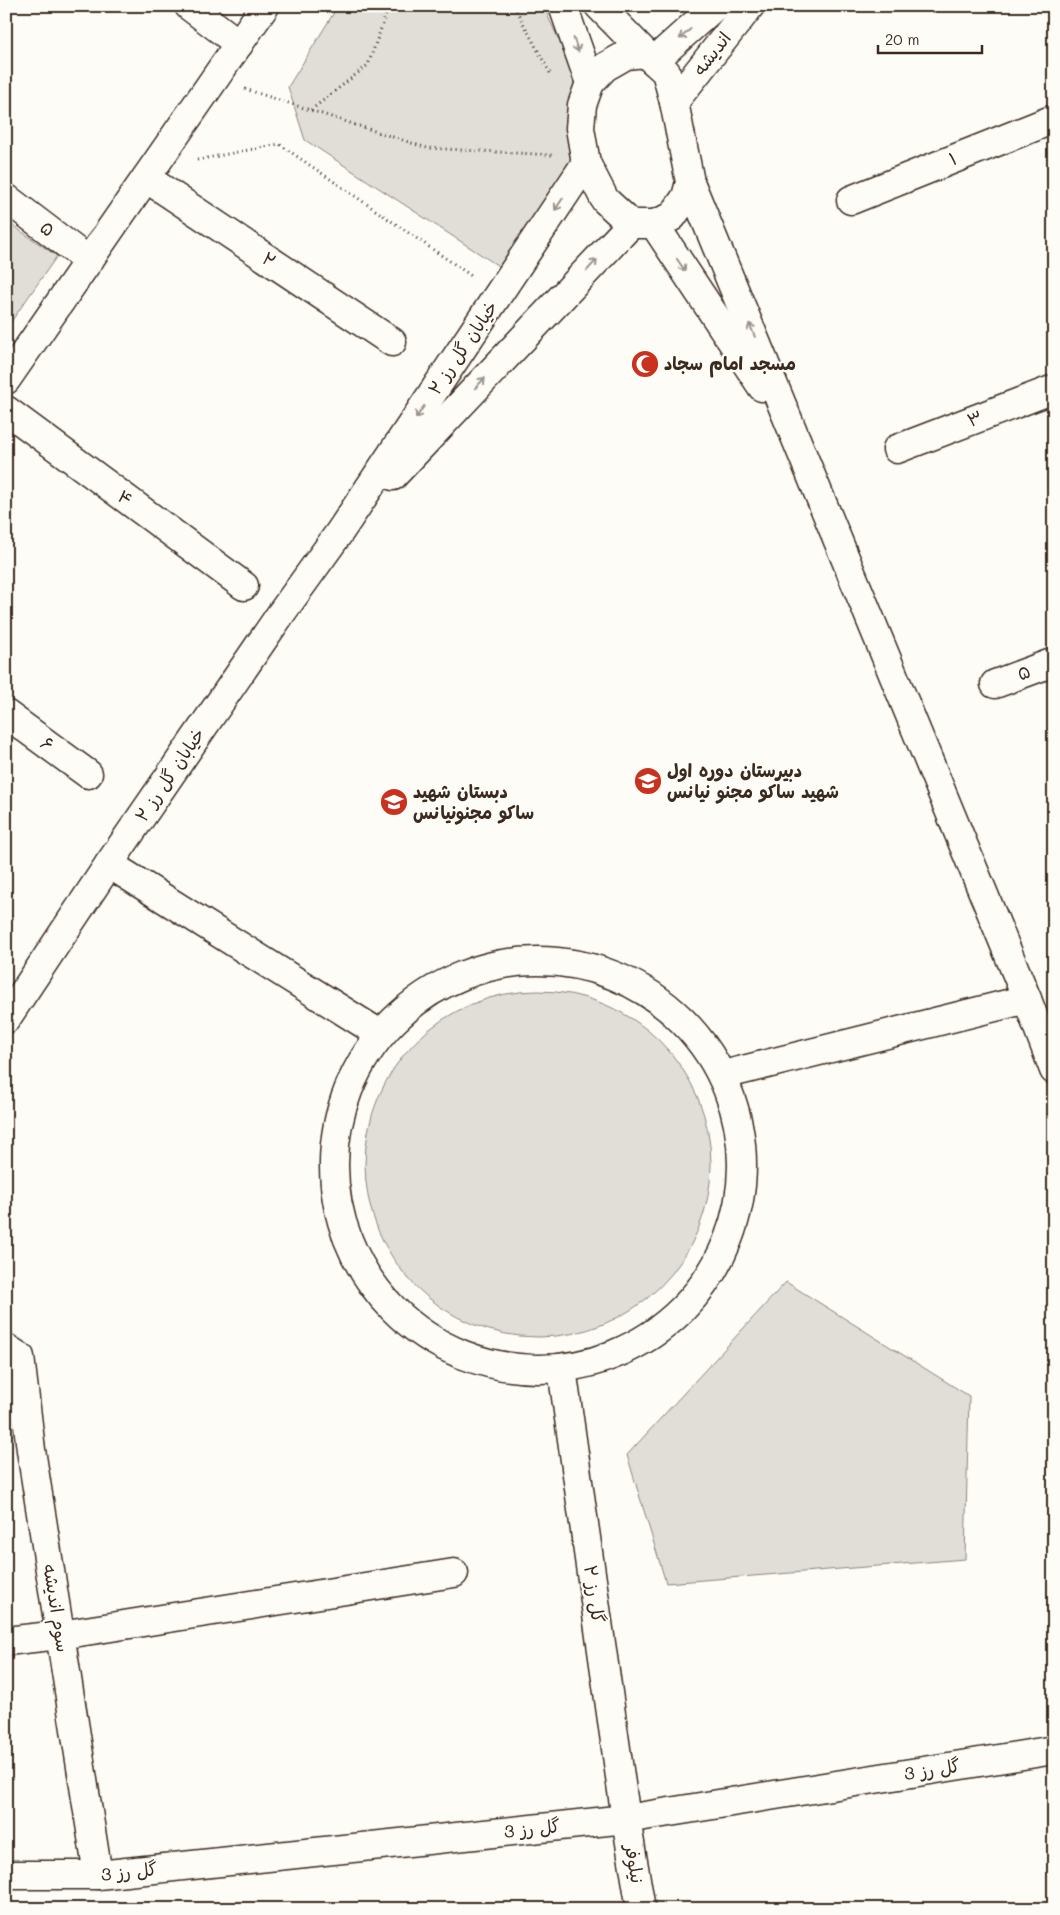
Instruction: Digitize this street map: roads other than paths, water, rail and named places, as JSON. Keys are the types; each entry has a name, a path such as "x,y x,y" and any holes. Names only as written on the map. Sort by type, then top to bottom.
{"street":[{"path":"189,6 239,44"},
{"path":"6,380 265,6"},
{"path":"563,6 590,83"},
{"path":"599,6 666,72 690,182 798,440 1027,999 1054,1070"},
{"name":"اندیشه","path":"650,57 715,6"},
{"name":"اندیشه","path":"674,102 750,6"},
{"path":"650,57 626,55 605,67 590,83 582,105 580,128 586,163 605,200 642,224 798,440"},
{"name":"۱","path":"851,200 1054,119"},
{"name":"خیابان گل رز ۲","path":"6,1019 109,864 280,615 339,533 586,163"},
{"name":"۲","path":"146,178 392,342"},
{"path":"642,224 672,217 686,197 690,182"},
{"name":"۵","path":"6,198 88,261"},
{"name":"خیابان گل رز ۲","path":"339,533 642,224"},
{"name":"۳","path":"897,449 1054,389"},
{"name":"۴","path":"6,410 244,586"},
{"name":"۵","path":"995,684 1054,662"},
{"name":"۶","path":"6,714 88,774"},
{"path":"109,864 380,1034"},
{"path":"563,961 628,980 684,1020 723,1074 743,1140 741,1204 718,1265 678,1315 624,1351 562,1369 503,1367 447,1349 398,1315 360,1266 337,1208 334,1147 348,1087 380,1034 432,990 495,965 563,961"},
{"path":"723,1074 1027,999"},
{"name":"سوم اندیشه","path":"6,1348 20,1357 30,1450 98,1875"},
{"name":"۲ گل رز","path":"562,1369 626,1819"},
{"path":"6,1641 60,1635 454,1573"},
{"name":"گل رز 3","path":"6,1875 98,1875 626,1819 1054,1750"},
{"name":"نیلوفر","path":"626,1819 641,1909"}],"place":[{"name":"مسجد امام سجاد","path":"645,364"},
{"name":"دبیرستان دوره اول شهید ساکو مجنو نیانس","path":"648,781"},
{"name":"دبستان شهید ساکو مجنونیانس","path":"394,802"}]}
